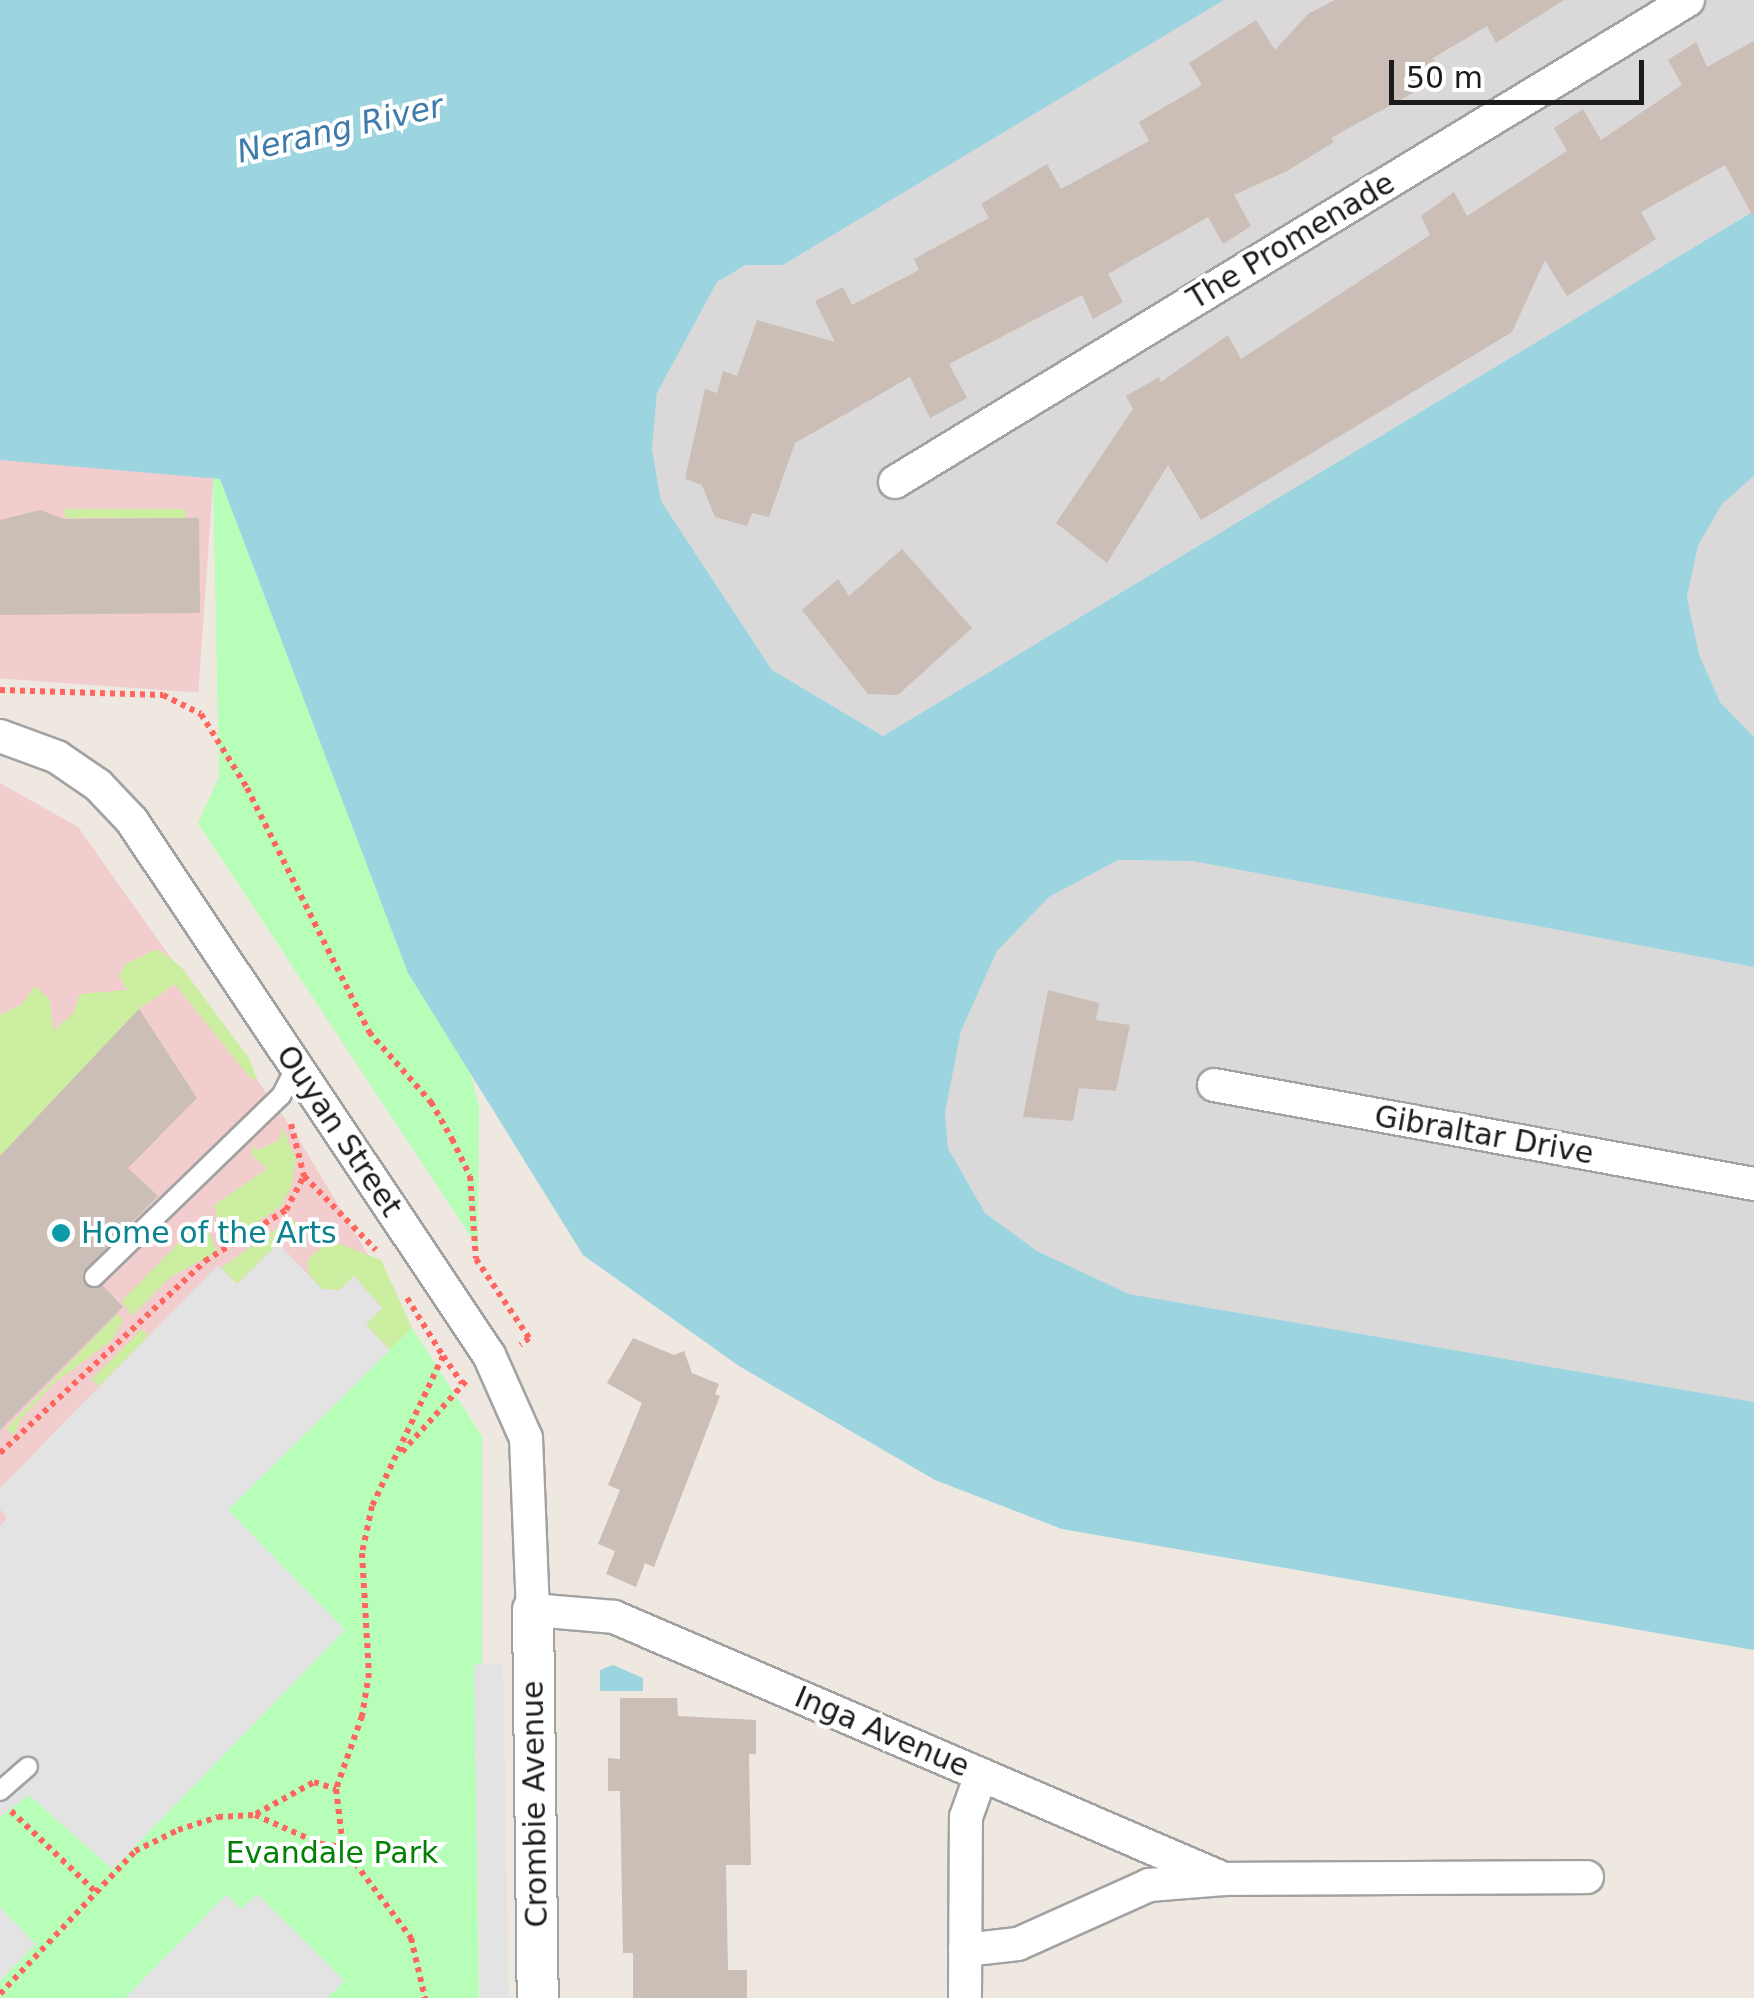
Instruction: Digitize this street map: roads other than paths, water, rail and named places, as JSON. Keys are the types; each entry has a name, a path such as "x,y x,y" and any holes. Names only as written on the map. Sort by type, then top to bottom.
{"street":[{"name":"The Promenade","path":"895,482 1688,0"},
{"name":"Ouyan Street","path":"0,736 56,757 98,784 132,821 492,1365 526,1438 533,1610"},
{"name":"Gibraltar Drive","path":"1214,1085 1754,1184"},
{"name":"Inga Avenue","path":"533,1610 614,1617 1224,1878"},
{"name":"Crombie Avenue","path":"533,1610 538,1998"},
{"path":"966,1998 966,1817 981,1775"},
{"name":"Inga Avenue","path":"965,1950 1018,1944 1148,1885 1224,1878 1587,1877"}],"lane":[{"path":"94,1277 281,1096 296,1067"},
{"path":"0,1791 28,1767"}],"water":[{"name":"Nerang River","path":"0,0 1224,0 783,265 746,265 717,282 657,393 652,449 661,501 772,670 883,736 1754,211 1754,476 1722,504 1698,546 1687,597 1699,654 1720,702 1754,737 1754,967 1192,861 1118,860 1049,897 997,951 961,1031 945,1113 948,1148 985,1213 1037,1251 1129,1294 1754,1402 1754,1650 1062,1529 935,1480 739,1366 583,1255 408,973 220,479 0,460"},
{"path":"613,1665 643,1678 643,1691 600,1691 600,1670"}],"place":[{"name":"Home of the Arts","path":"61,1233"}],"park label":[{"name":"Evandale Park","path":"332,1853"}]}
